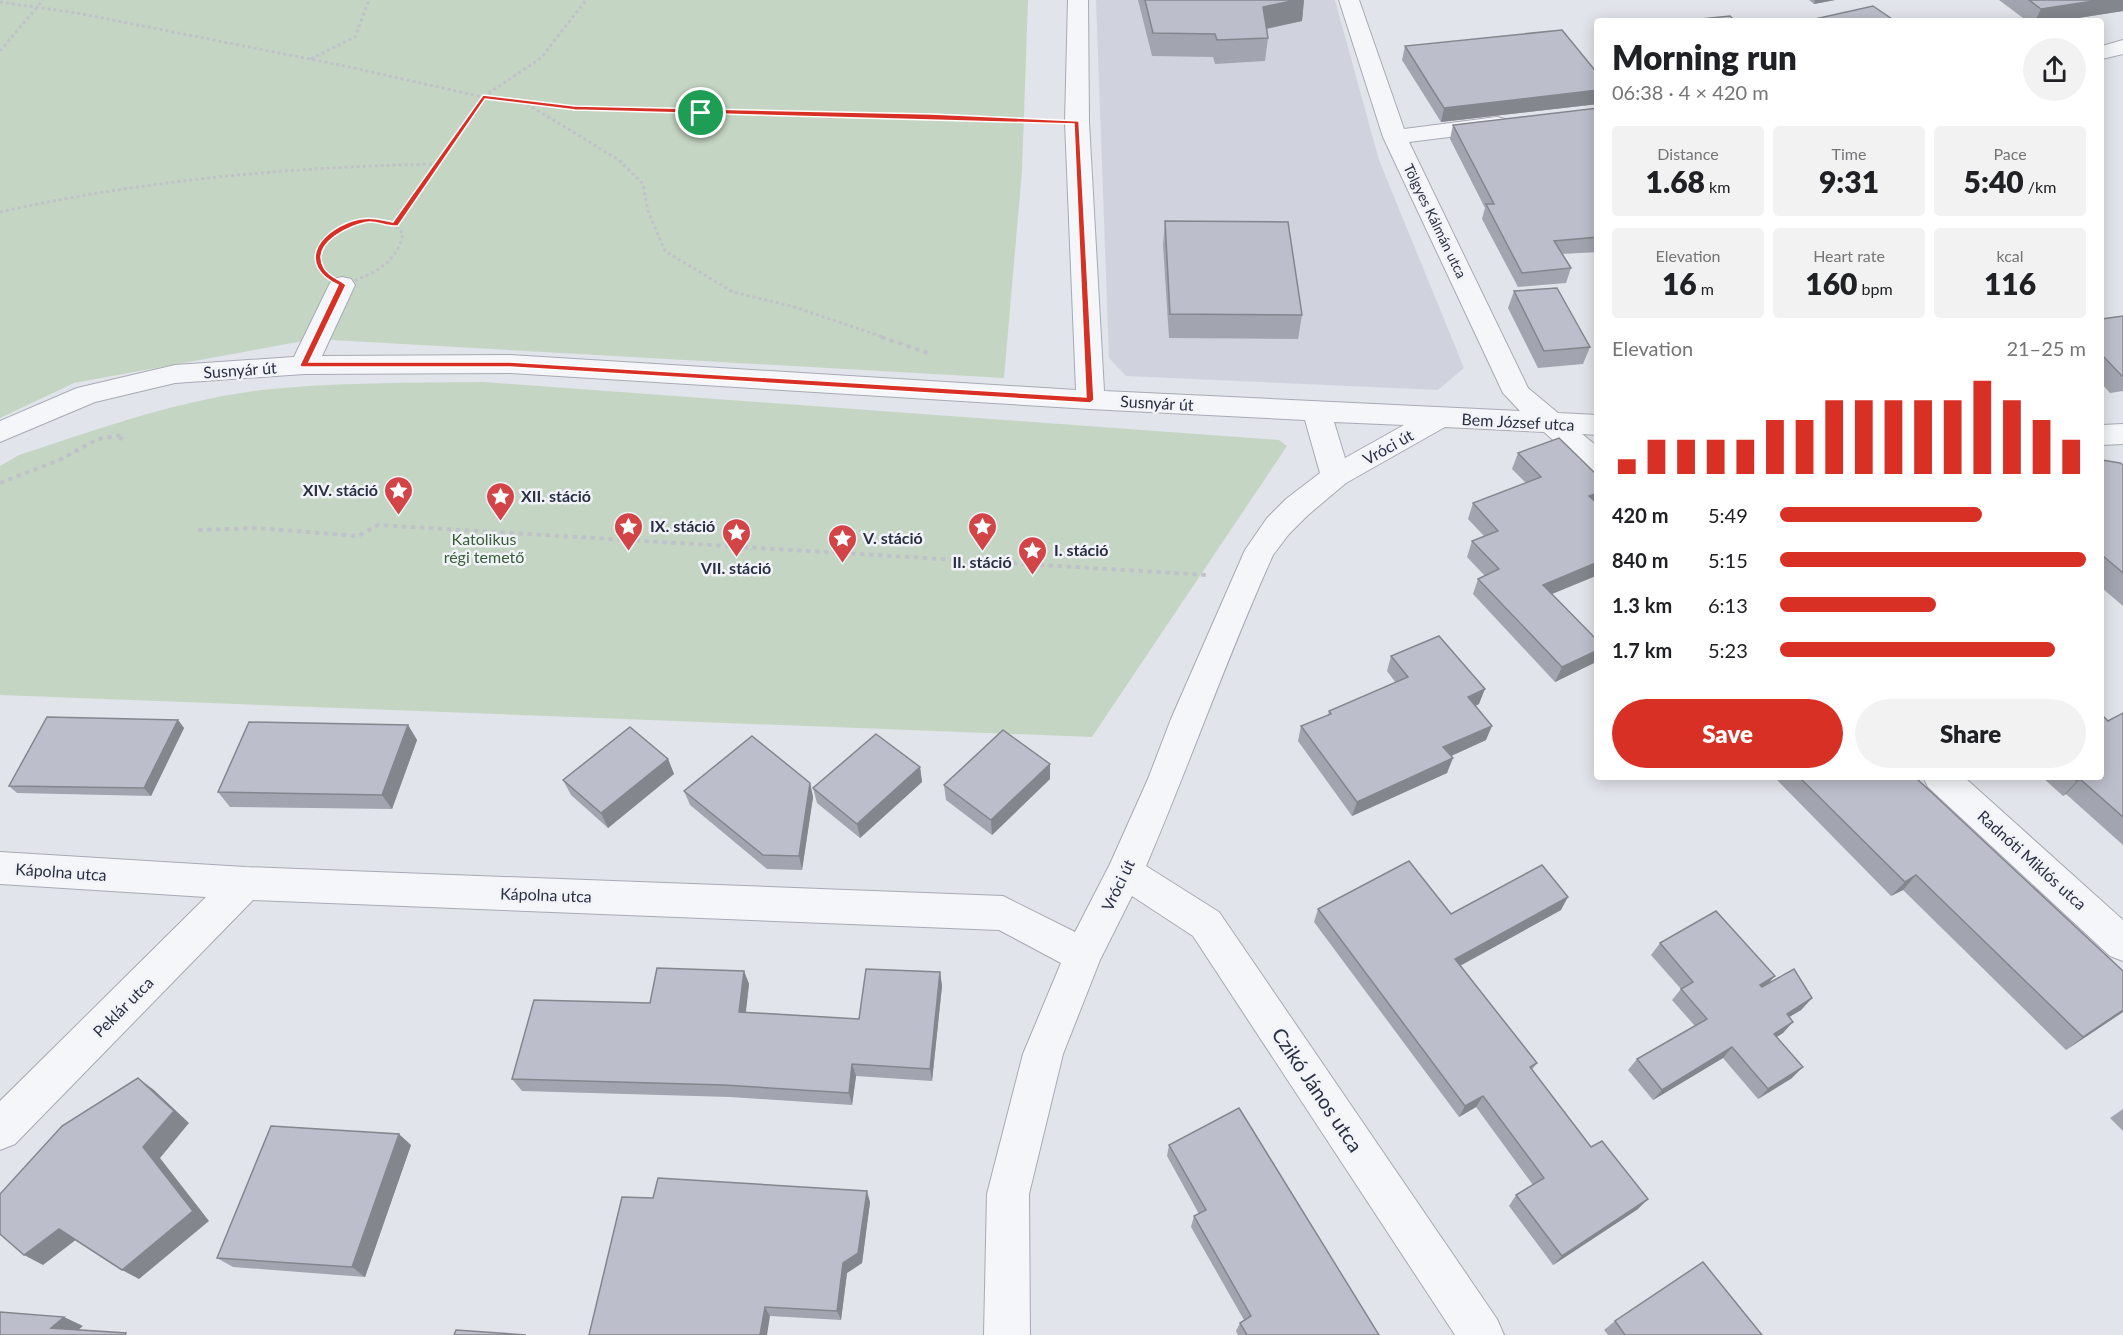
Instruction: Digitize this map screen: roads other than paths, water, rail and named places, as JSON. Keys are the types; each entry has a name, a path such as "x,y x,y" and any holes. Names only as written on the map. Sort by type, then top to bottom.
{"street":[{"path":"1078,0 1077,122 1090,400"},
{"name":"Tölgyes Kálmán utca","path":"1349,0 1395,137 1517,393 1554,424"},
{"path":"2104,52 2123,47"},
{"path":"1395,137 1519,122"},
{"path":"304,365 342,285"},
{"name":"Susnyár út","path":"0,432 87,395 175,375 304,365 510,364 1090,400 1439,418"},
{"path":"1316,411 1336,476"},
{"name":"Bem József utca","path":"1439,418 1594,425"},
{"name":"Vróci út","path":"1007,1335 1008,1194 1043,1054 1083,955 1125,872 1166,779 1188,719 1260,550 1278,526 1297,507 1336,476 1439,418"},
{"path":"1554,424 1594,460"},
{"path":"2104,435 2123,434"},
{"name":"Radnóti Miklós utca","path":"1943,780 2123,944"},
{"name":"Kápolna utca","path":"0,868 245,883 1003,913 1083,955"},
{"name":"Czikó János utca","path":"1125,872 1206,924 1480,1335"},
{"name":"Peklár utca","path":"0,1130 245,883"}],"place":[{"name":"XIV. stáció","path":"399,516"},
{"name":"XII. stáció","path":"500,522"},
{"name":"IX. stáció","path":"629,552"},
{"name":"II. stáció","path":"982,552"},
{"name":"VII. stáció","path":"736,558"},
{"name":"V. stáció","path":"842,564"},
{"name":"I. stáció","path":"1033,576"}],"park label":[{"name":"Katolikus régi temető","path":"484,548"}]}
